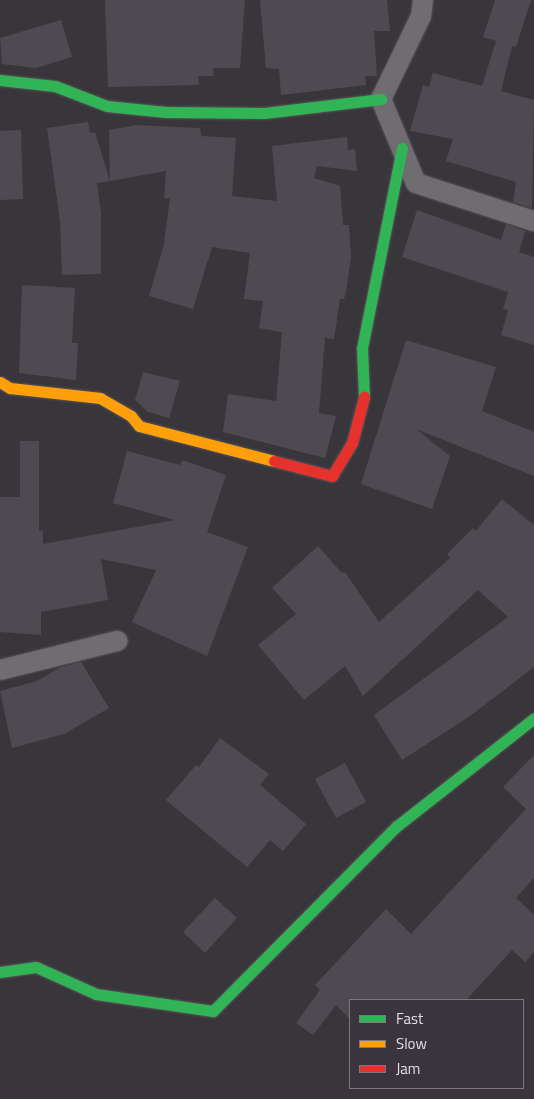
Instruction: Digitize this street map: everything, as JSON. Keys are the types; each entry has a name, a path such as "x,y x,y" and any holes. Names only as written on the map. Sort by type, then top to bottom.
{"street":[{"path":"423,0 422,16 381,99 416,183 534,222"},
{"path":"0,80 55,86 107,106 166,112 264,113 381,99"},
{"path":"0,382 10,388 100,398 131,416 139,426 332,476 352,443 365,394 362,348 402,148"},
{"path":"0,670 118,641"},
{"path":"0,972 36,967 96,994 213,1011 397,826 534,718"}],"building":[{"path":"105,0 245,0 240,68 213,68 214,76 198,76 199,85 108,87"},
{"path":"260,0 387,0 390,31 374,31 377,76 365,76 366,85 281,95 279,69 266,68"},
{"path":"495,0 531,0 516,47 512,46 501,91 534,100 532,208 513,202 516,182 446,161 453,139 410,131 423,85 429,87 433,73 482,86 496,41 483,37"},
{"path":"61,20 72,57 36,68 2,64 0,38"},
{"path":"88,122 90,133 95,132 110,181 97,183 101,213 101,274 62,275 60,221 47,128"},
{"path":"136,125 200,128 201,136 236,138 232,196 277,201 272,146 347,137 348,150 355,149 357,171 317,166 314,178 340,186 343,225 349,225 351,257 346,292 344,299 340,299 334,339 325,338 319,413 336,416 325,458 223,432 228,394 276,401 282,332 259,328 263,301 244,299 250,253 212,247 193,309 149,296 164,244 170,198 164,198 166,171 110,181 109,130"},
{"path":"21,130 23,199 0,200 0,131"},
{"path":"417,210 501,240 506,224 525,231 519,252 534,257 534,345 501,335 508,310 503,309 508,292 402,257"},
{"path":"22,285 75,288 72,343 78,343 76,380 19,373"},
{"path":"406,340 496,367 482,411 534,432 534,476 416,429 450,456 432,509 361,484"},
{"path":"143,372 180,381 169,418 148,412 135,400"},
{"path":"20,441 39,441 39,530 43,531 43,544 175,520 113,503 127,451 180,465 182,460 226,475 207,532 248,547 207,656 132,622 156,570 101,559 108,600 41,612 41,635 0,632 0,497 20,497"},
{"path":"502,499 534,525 534,667 470,716 402,760 374,715 508,617 478,590 363,696 345,666 304,700 258,645 296,614 272,588 318,546 342,573 345,572 379,622 450,558 447,554 473,528 476,531"},
{"path":"81,662 109,708 64,734 12,748 0,691 37,681 61,667"},
{"path":"220,738 269,774 260,785 306,824 283,851 270,840 247,867 166,800 196,765 199,767"},
{"path":"534,755 534,878 516,898 534,915 534,952 525,962 512,950 467,999 349,999 349,1018 336,1005 313,1035 296,1023 320,990 315,985 386,909 411,934 526,809 503,787"},
{"path":"345,763 366,802 336,818 315,779"},
{"path":"215,898 237,918 205,953 183,932"}],"traffic: fast":[{"path":"0,80 55,86 107,106 166,112 264,113 381,99"},
{"path":"364,397 362,348 402,148"},
{"path":"0,972 36,967 96,994 213,1011 397,826 534,718"}],"traffic: slow":[{"path":"0,382 10,388 100,398 131,416 139,426 274,461"}],"traffic: jam":[{"path":"274,461 332,476 352,443 364,397"}]}
